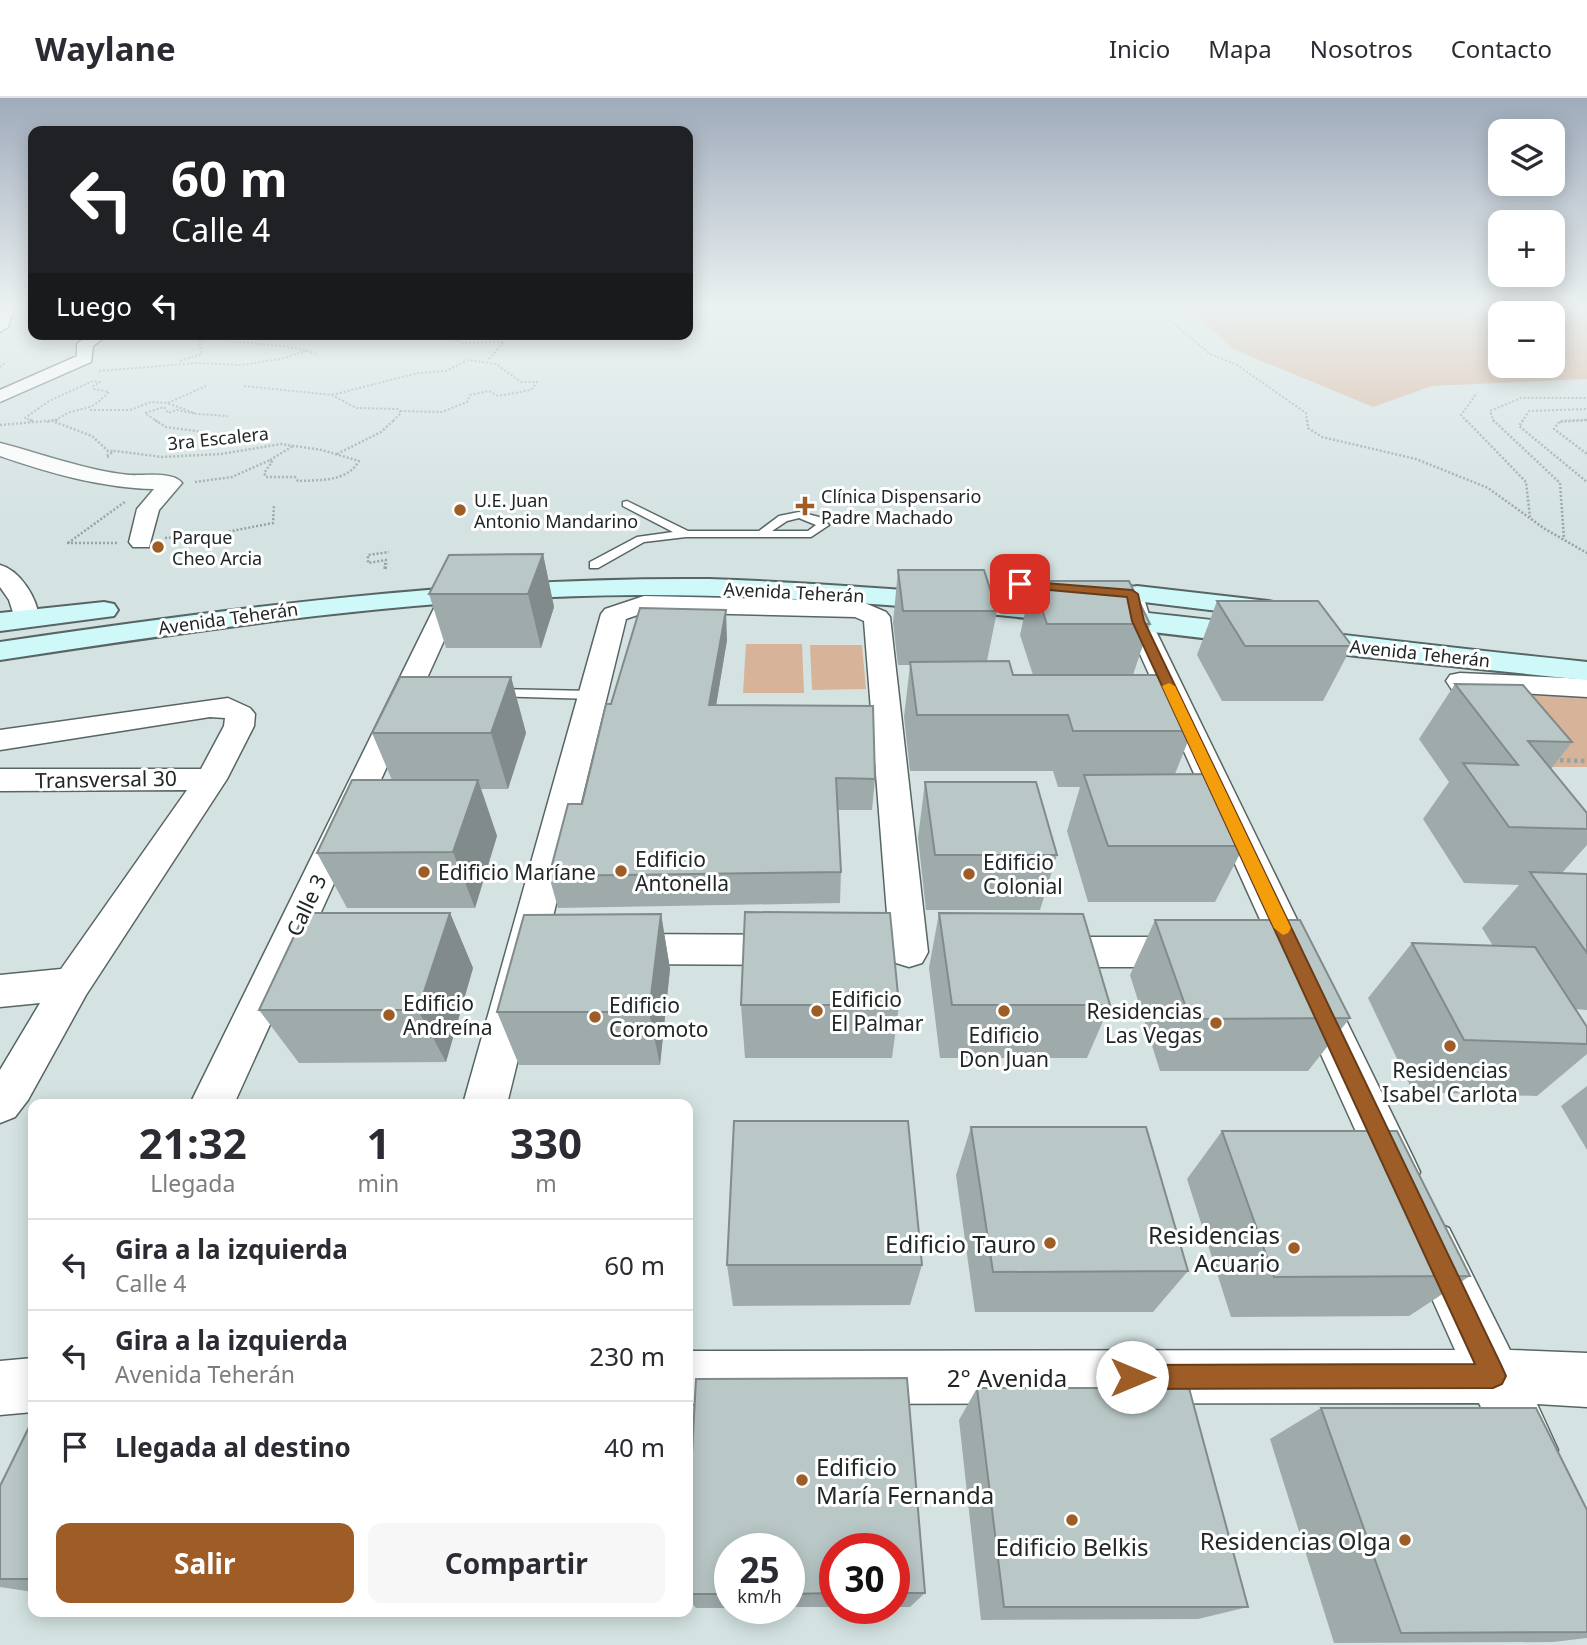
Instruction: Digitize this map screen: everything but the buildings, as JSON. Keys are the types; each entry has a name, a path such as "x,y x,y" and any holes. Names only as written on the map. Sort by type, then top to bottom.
{"main road":[{"name":"Avenida Teherán","path":"13,621 385,574 594,565 748,565 1120,600 1293,612"},
{"name":"Avenida Teherán","path":"0,651 257,612 454,592 640,587 742,589 977,604 1120,600 1587,671"},
{"name":"Avenida Teherán","path":"1400,625 1587,645"}],"street":[{"path":"0,397 37,380"},
{"path":"0,449 72,471 145,484 171,483"},
{"path":"141,542 148,509 171,483"},
{"path":"0,572 14,587 26,610 13,621"},
{"name":"Calle 3","path":"214,1099 454,592"},
{"path":"1120,600 1294,953 1493,1376 1552,1495"},
{"path":"487,1099 555,948 593,695 614,614 629,608 644,604 860,608 877,617 923,952 869,951"},
{"path":"1527,760 1460,681 1587,688"},
{"path":"0,740 228,707 240,714 239,726 211,779 72,984 13,1087 0,1103"},
{"name":"Transversal 30","path":"0,780 211,779"},
{"path":"555,948 828,951"},
{"path":"1005,952 1294,953"},
{"path":"0,991 72,984"},
{"name":"2° Avenida","path":"693,1378 1493,1376 1587,1380"},
{"path":"0,1388 28,1385"}],"lane":[{"path":"627,504 686,534"},
{"path":"594,565 641,539 686,534 762,534"},
{"path":"474,692 593,695"}],"path":[{"path":"244,386 332,394 389,380"},
{"path":"332,394 356,408 442,412 467,402 470,395 489,391 498,396 518,390 531,390 537,382 518,380"},
{"path":"1259,380 1306,413 1308,428 1322,437 1416,459 1488,488 1587,553"},
{"path":"33,421 25,418 52,398 93,381 100,382 93,386 93,389 110,392 89,410"},
{"path":"167,403 208,384"},
{"path":"1477,393 1461,415 1526,482 1530,518"},
{"path":"1564,540 1560,483 1495,424 1490,411 1521,398 1587,398"},
{"path":"0,425 56,421 73,411 130,410 140,404 167,403 197,414"},
{"path":"140,404 145,414 166,427 203,432"},
{"path":"145,414 164,407 168,413 177,410 228,416"},
{"path":"1587,409 1529,411 1519,426 1587,482"},
{"path":"337,455 381,432 400,411"},
{"path":"1587,420 1560,421 1554,429 1587,454"},
{"path":"56,421 67,429 95,437 108,452 115,452"},
{"name":"3ra Escalera","path":"115,452 162,457 221,454 281,444 359,461 359,465 341,476 298,481 295,477 266,477 264,473 272,462 270,460 232,477 171,483"},
{"path":"270,460 294,446"},
{"path":"114,460 106,456 115,452"},
{"path":"145,484 67,543 141,542 273,523 274,505"},
{"path":"385,569 386,560 368,563 368,555 388,552"},
{"path":"1527,760 1587,761"}],"shaded area":[{"path":"1308,380 1561,380 1432,386 1373,407"},
{"path":"746,644 802,644 804,693 743,693"},
{"path":"810,645 862,645 866,689 812,690"},
{"path":"1525,683 1587,688 1587,767 1535,767"}],"slow traffic":[{"path":"1169,686 1283,928"}],"place":[{"name":"Clínica Dispensario Padre Machado","path":"805,506"},
{"name":"U.E. Juan Antonio Mandarino","path":"460,510"},
{"name":"Parque Cheo Arcia","path":"158,547"},
{"name":"Edificio Antonella","path":"621,871"},
{"name":"Edificio Maríane","path":"424,872"},
{"name":"Edificio Colonial","path":"969,874"},
{"name":"Edificio El Palmar","path":"817,1011"},
{"name":"Edificio Don Juan","path":"1004,1011"},
{"name":"Edificio Andreína","path":"389,1015"},
{"name":"Edificio Coromoto","path":"595,1017"},
{"name":"Residencias Las Vegas","path":"1216,1023"},
{"name":"Residencias Isabel Carlota","path":"1450,1046"},
{"name":"Edificio Tauro","path":"1050,1243"},
{"name":"Residencias Acuario","path":"1294,1248"},
{"name":"Edificio María Fernanda","path":"802,1480"},
{"name":"Edificio Belkis","path":"1072,1520"},
{"name":"Residencias Olga","path":"1405,1540"}],"route":[{"path":"1020,584 1132,594 1138,621 1493,1376 1132,1377"}]}
